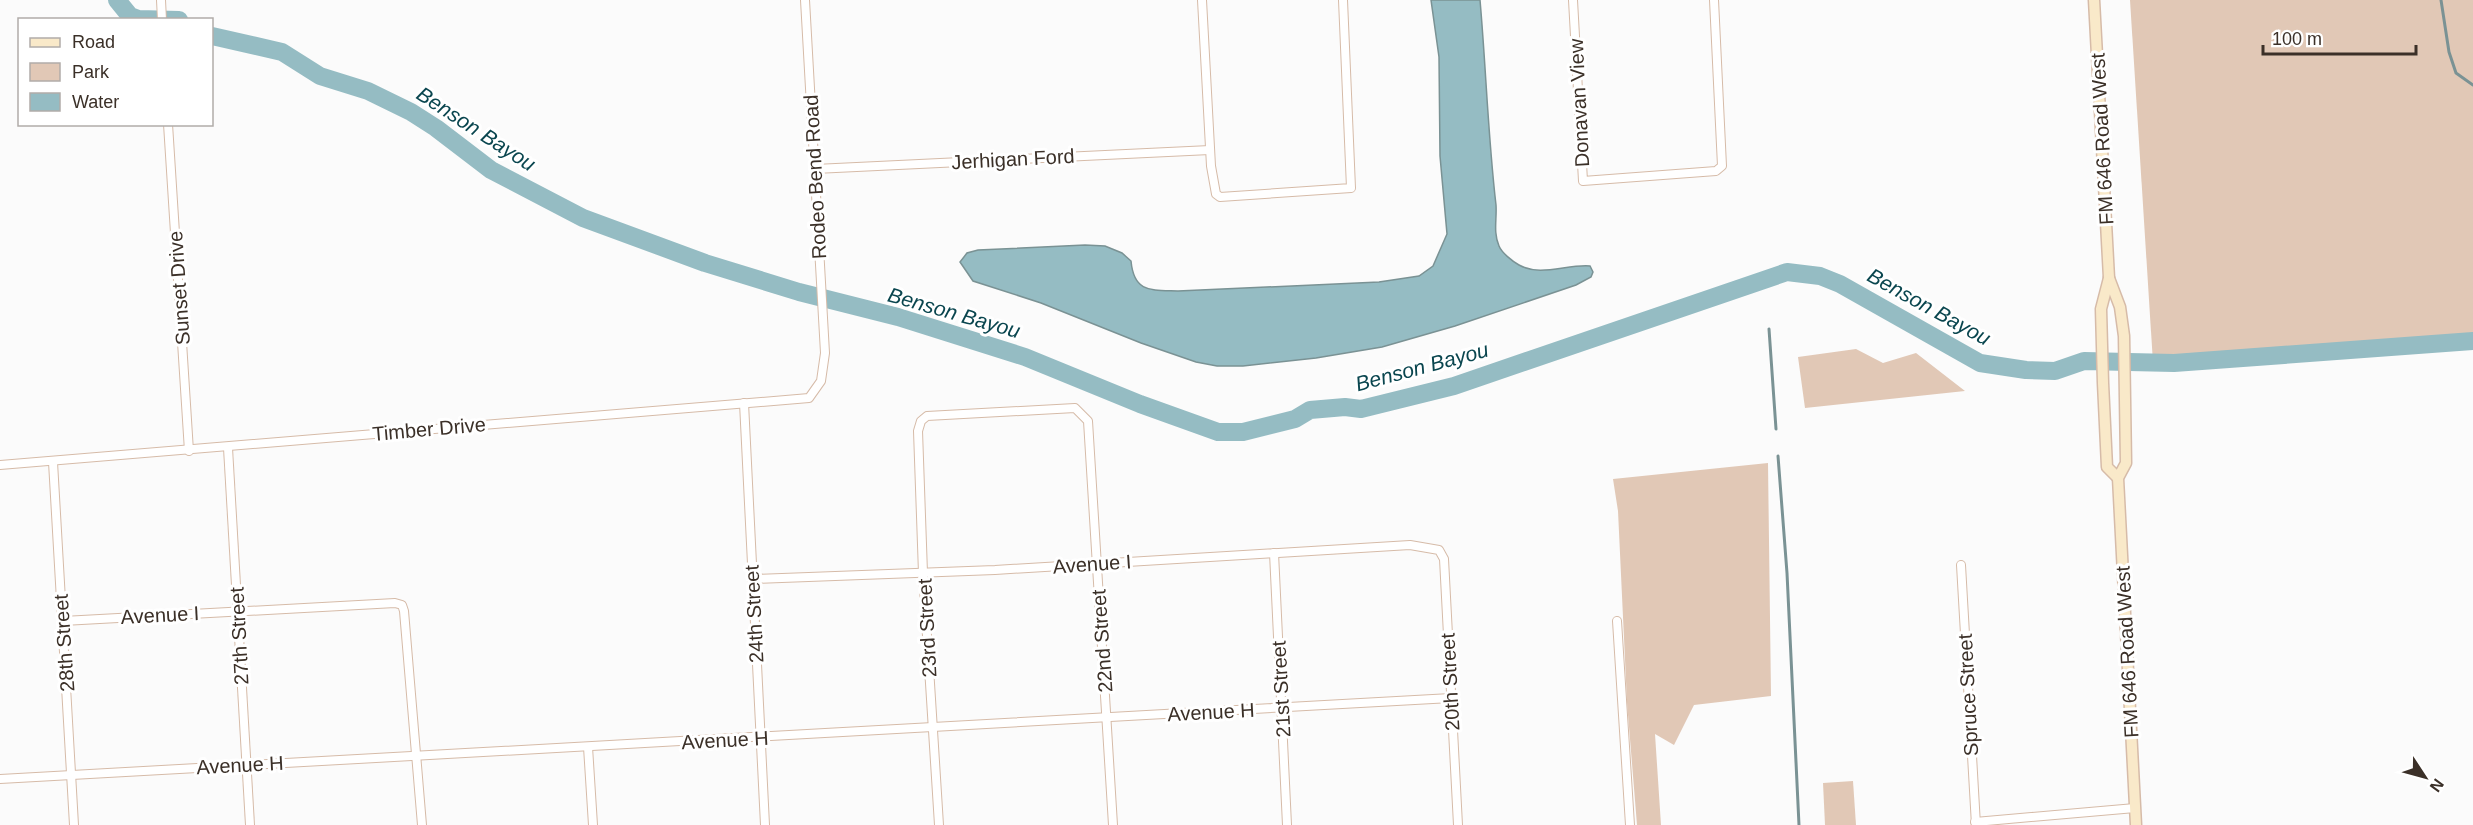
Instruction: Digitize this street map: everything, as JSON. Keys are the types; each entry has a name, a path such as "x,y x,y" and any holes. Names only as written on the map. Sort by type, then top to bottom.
{"main road":[{"name":"FM 646 Road West","path":"2094,0 2109,278 2101,309 2107,466 2118,478"},
{"name":"FM 646 Road West","path":"2109,278 2121,307 2124,336 2127,463 2118,478 2136,825"}],"street":[{"path":"161,0 162,18"},
{"name":"Rodeo Bend Road","path":"805,0 825,353"},
{"path":"1202,0 1210,150 1216,194 1220,197 1351,188 1343,0"},
{"name":"Donavan View","path":"1572,0 1583,181 1716,171 1722,166 1714,0"},
{"name":"Sunset Drive","path":"168,126 189,451"},
{"name":"Jerhigan Ford","path":"815,169 1210,150"},
{"name":"Timber Drive","path":"0,465 228,448 808,398 821,381 825,353"},
{"name":"24th Street","path":"744,403 765,825"},
{"name":"22nd Street","path":"918,431 921,421 927,416 1075,408 1088,421 1113,825"},
{"name":"23rd Street","path":"918,431 923,573 939,825"},
{"name":"27th Street","path":"228,448 250,825"},
{"name":"28th Street","path":"53,462 74,825"},
{"name":"Avenue I","path":"752,579 923,573 1410,545 1431,548"},
{"name":"20th Street","path":"1431,548 1439,550 1444,559 1458,825"},
{"name":"21st Street","path":"1274,553 1287,825"},
{"name":"Spruce Street","path":"1961,565 1975,824"},
{"name":"Avenue I","path":"63,621 237,610 395,603 402,605 405,611 416,756"},
{"path":"1617,621 1630,825"},
{"name":"Avenue H","path":"0,779 1450,698"},
{"path":"588,747 593,825"},
{"path":"416,756 422,825"},
{"path":"1975,824 2135,808"}],"green space":[{"path":"2130,0 2473,0 2473,339 2153,363"},
{"path":"1856,349 1883,363 1916,353 1965,391 1805,408 1798,357"},
{"path":"1768,463 1771,696 1694,705 1674,745 1655,734 1661,825 1637,825 1627,702 1618,511 1613,479"},
{"path":"1853,781 1856,825 1825,825 1823,783"}],"water":[{"path":"1431,0 1480,0 1496,231 1500,249 1519,265 1536,270 1590,266 1593,272 1591,277 1576,285 1455,326 1382,347 1316,358 1243,366 1217,366 1196,362 1141,343 1041,303 973,281 960,262 967,253 978,250 1105,246 1122,253 1131,261 1136,279 1140,284 1152,290 1168,291 1379,282 1419,276 1433,266 1447,234 1440,156 1439,57"}],"waterway":[{"name":"Benson Bayou","path":"117,0 130,16 135,18"},
{"path":"2441,0 2449,52 2456,73 2473,85"},
{"name":"Benson Bayou","path":"213,36 282,52 320,76 368,91 411,112 491,170 583,218 705,263 799,292 898,317 1025,357 1140,404 1218,432 1243,432 1295,419 1310,410 1345,407 1361,409 1454,386 1787,272 1820,276 1840,284 1980,363 2026,370 2055,371 2084,361 2174,363 2473,341"},
{"path":"1769,329 1776,429"},
{"path":"1778,456 1787,573 1799,825"}]}
